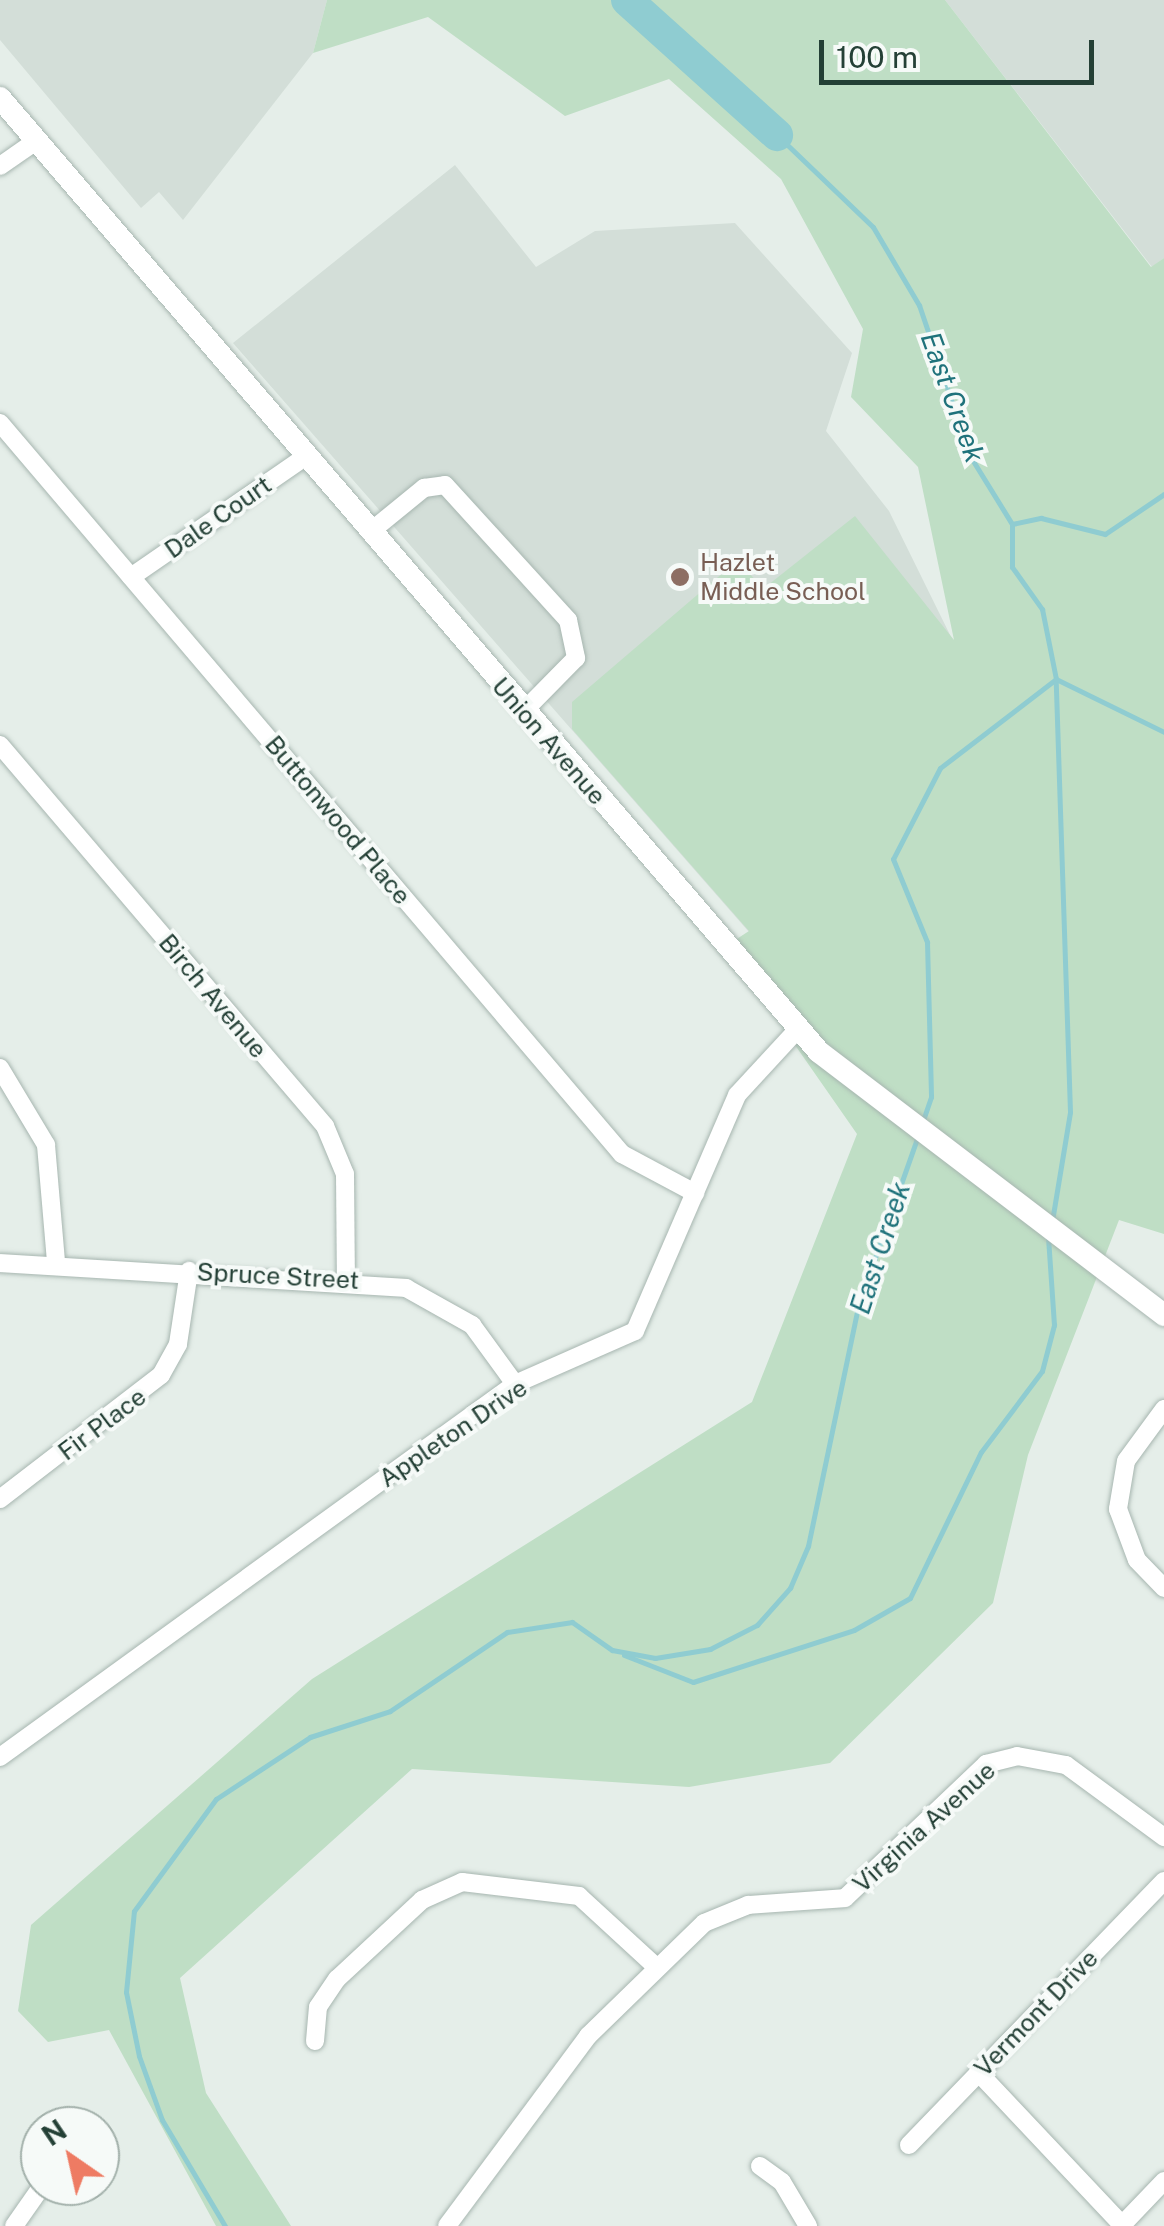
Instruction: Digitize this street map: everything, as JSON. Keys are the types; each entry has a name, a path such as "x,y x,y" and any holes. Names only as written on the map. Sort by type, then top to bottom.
{"street":[{"name":"Union Avenue","path":"0,98 798,1029 1164,1315"},
{"path":"0,166 36,141"},
{"name":"Buttonwood Place","path":"0,423 622,1154 695,1193"},
{"name":"Dale Court","path":"131,577 305,456"},
{"path":"370,532 424,488 445,485 568,620 576,658 524,711"},
{"name":"Birch Avenue","path":"0,745 325,1126 346,1174 346,1279"},
{"name":"Appleton Drive","path":"0,1757 515,1384 635,1330 737,1094 798,1029"},
{"path":"0,1068 46,1146 56,1262"},
{"name":"Spruce Street","path":"0,1262 346,1279 445,1304 515,1384"},
{"name":"Fir Place","path":"0,1499 151,1388 178,1344 189,1271"},
{"path":"1164,1409 1126,1461 1118,1509 1137,1560 1164,1588"},
{"name":"Virginia Avenue","path":"446,2226 588,2036 655,1966 729,1910 845,1898 1001,1758 1036,1757 1087,1775 1164,1837"},
{"name":"Vermont Drive","path":"909,2145 1164,1881"},
{"path":"315,2042 318,2008 337,1979 422,1900 462,1882 579,1896 655,1966"},
{"path":"978,2072 1122,2225 1164,2181"},
{"path":"760,2166 782,2182 808,2226"}],"shaded area":[{"path":"0,0 327,0 313,53 183,220 159,192 141,208 0,40"},
{"path":"945,0 1164,0 1164,258 1152,267"},
{"name":"Hazlet Middle School","path":"455,165 536,267 595,231 735,223 852,353 826,431 889,511 954,643 749,932 233,343"}],"green space":[{"path":"327,0 945,0 1151,267 1164,258 1164,1234 1119,1220 1028,1455 993,1603 830,1763 689,1787 412,1769 180,1978 206,2093 291,2226 216,2226 109,2030 48,2042 18,2011 31,1925 312,1679 752,1402 857,1134 726,946 749,931 572,729 572,702 738,560 763,589 855,516 954,640 918,467 851,397 863,329 781,179 669,79 565,116 428,17 313,53"}],"waterway":[{"name":"East Creek","path":"627,0 777,135"},
{"name":"East Creek","path":"777,135 873,227 919,305 970,456 1012,524 1012,567 1042,609 1056,679 940,768 893,859 927,942 931,1097 922,1123"},
{"path":"1012,524 1041,518 1105,534 1164,494"},
{"path":"1052,1221 1070,1112 1056,679 1164,732"},
{"name":"East Creek","path":"225,2226 162,2120 139,2056 126,1992 134,1911 216,1799 310,1737 390,1711 507,1632 572,1622 612,1650 655,1658 710,1649 757,1625 790,1588 808,1546 858,1306 917,1138"},
{"path":"624,1655 693,1682 854,1630 910,1598 981,1452 1042,1371 1054,1325 1048,1237"}],"place":[{"name":"Hazlet Middle School","path":"680,577"}]}
